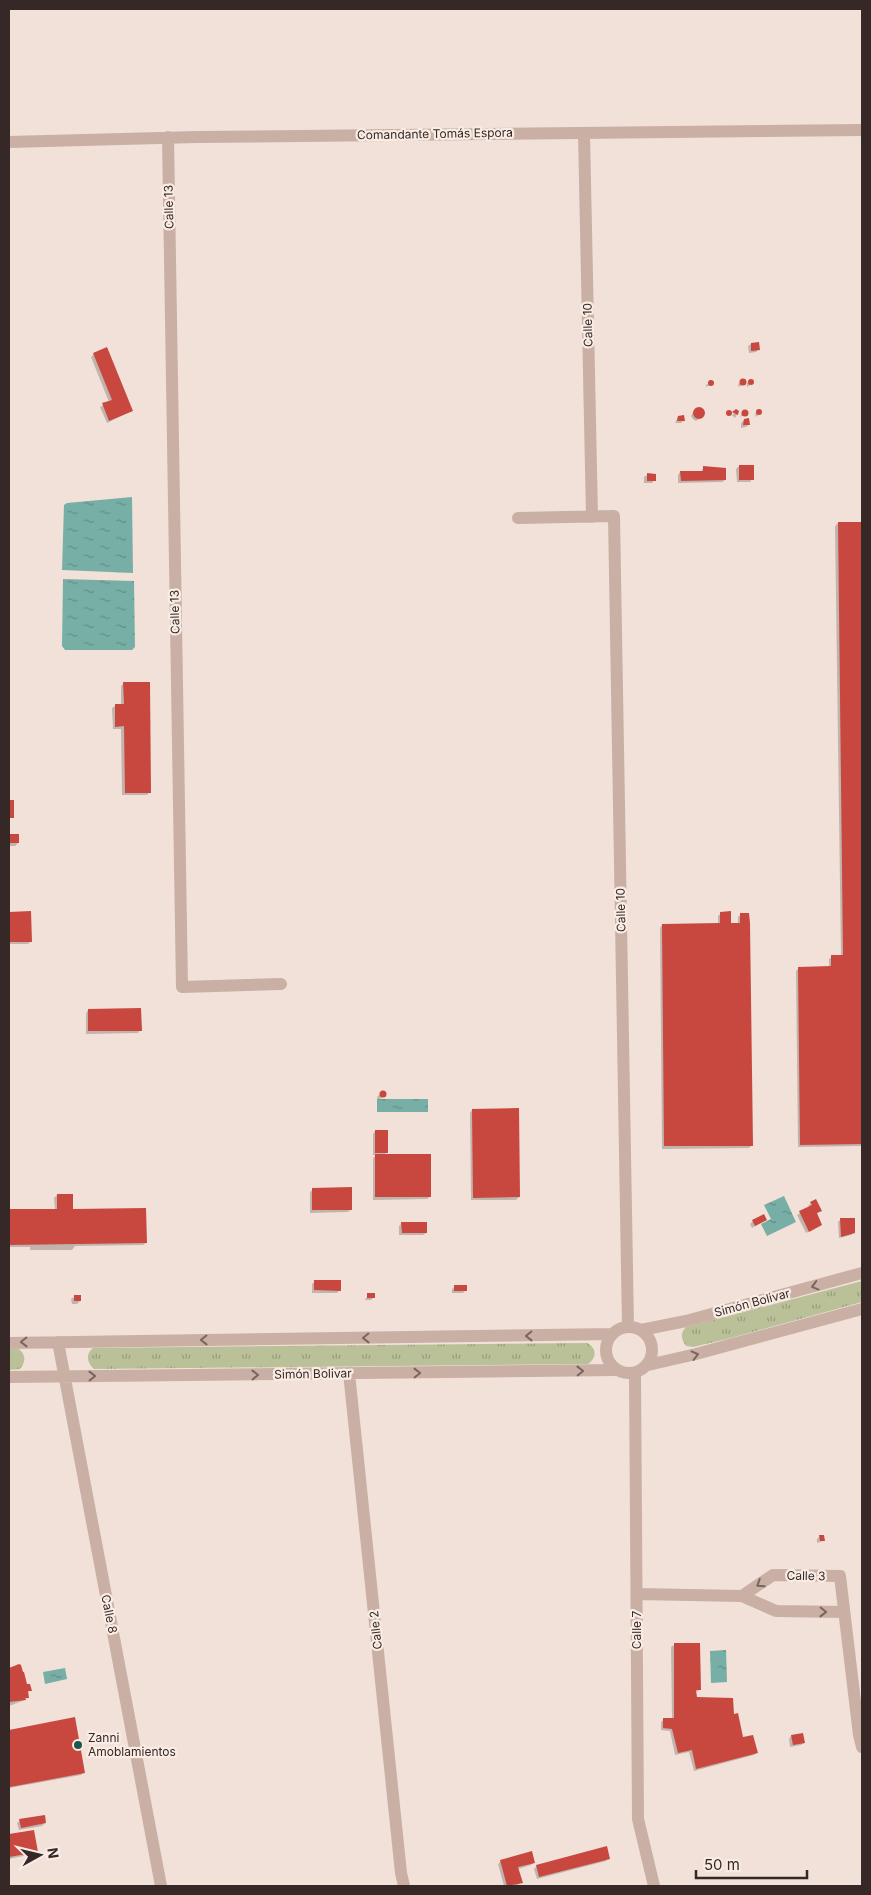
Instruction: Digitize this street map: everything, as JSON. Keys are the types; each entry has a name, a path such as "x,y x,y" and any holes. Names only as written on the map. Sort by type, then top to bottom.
{"street":[{"name":"Comandante Tomás Espora","path":"9,142 168,137 862,130"},
{"name":"Calle 10","path":"584,133 592,517"},
{"name":"Calle 13","path":"168,137 182,987 281,984"},
{"name":"Calle 10","path":"518,518 614,516 628,1327"},
{"name":"Simón Bolivar","path":"641,1330 686,1321 862,1273"},
{"path":"612,1334 606,1349 610,1364 622,1373 635,1373 648,1365 696,1354 862,1309"},
{"path":"9,1343 612,1334 628,1327 641,1330 651,1342 653,1350 648,1365"},
{"name":"Calle 8","path":"58,1342 161,1886"},
{"name":"Simón Bolivar","path":"9,1377 616,1370"},
{"name":"Calle 7","path":"635,1373 638,1819 654,1886"},
{"name":"Calle 2","path":"349,1374 401,1873 404,1886"},
{"name":"Calle 3","path":"742,1596 773,1575 840,1576 862,1747"},
{"path":"636,1594 742,1596 776,1611 844,1612"}],"green space":[{"path":"862,1281 862,1302 693,1347 686,1346 682,1338 686,1327"},
{"path":"587,1343 593,1348 595,1353 593,1359 588,1364 94,1369 88,1359 90,1350 93,1348"},
{"path":"9,1349 19,1349 23,1354 24,1361 20,1369 9,1370"}],"water":[{"path":"132,497 133,573 62,570 64,505 67,503"},
{"path":"63,579 134,581 135,647 132,650 65,650 62,646"},
{"path":"377,1099 428,1099 428,1112 377,1112"},
{"path":"784,1196 796,1222 767,1236 761,1224 771,1219 764,1205"},
{"path":"726,1650 727,1682 711,1683 710,1651"},
{"path":"65,1668 67,1679 45,1684 43,1672"}],"building":[{"path":"759,342 760,350 751,351 751,343"},
{"path":"107,347 133,411 109,421 102,403 112,400 93,353"},
{"path":"743,379 746,382 743,385 740,382"},
{"path":"751,379 754,382 751,385 748,382"},
{"path":"711,380 714,383 711,386 708,383"},
{"path":"699,407 705,413 699,419 693,413"},
{"path":"736,409 739,411 738,415 732,412"},
{"path":"759,409 762,412 759,415 756,412"},
{"path":"729,410 732,413 729,416 726,413"},
{"path":"745,410 748,413 745,416 742,413"},
{"path":"684,415 685,421 677,421 678,416"},
{"path":"749,418 750,425 743,425 744,419"},
{"path":"739,465 754,465 754,480 739,480"},
{"path":"703,466 726,468 726,480 681,481 680,471 703,471"},
{"path":"647,473 656,474 656,481 647,481"},
{"path":"838,522 862,522 862,1144 800,1145 798,967 831,966 831,955 843,955"},
{"path":"123,682 150,682 151,793 125,793 124,726 115,727 115,704 124,704"},
{"path":"9,800 14,800 14,818 9,818"},
{"path":"9,834 19,834 19,843 9,843"},
{"path":"31,911 32,942 9,942 9,912"},
{"path":"731,911 731,923 740,923 740,913 749,913 750,923 753,1146 664,1146 662,924 720,923 720,912"},
{"path":"141,1008 142,1031 88,1031 88,1009"},
{"path":"383,1091 386,1094 383,1097 380,1094"},
{"path":"519,1108 520,1197 473,1198 472,1109"},
{"path":"375,1130 388,1130 388,1153 375,1153"},
{"path":"375,1154 431,1154 431,1197 375,1197"},
{"path":"352,1187 352,1210 312,1210 312,1188"},
{"path":"57,1194 73,1194 73,1209 146,1208 147,1243 9,1245 9,1209 57,1209"},
{"path":"816,1199 822,1211 817,1213 822,1225 809,1232 799,1211 812,1205 810,1202"},
{"path":"764,1214 767,1220 755,1226 752,1220"},
{"path":"840,1218 855,1218 855,1233 841,1237"},
{"path":"401,1222 427,1222 427,1233 402,1233"},
{"path":"314,1280 341,1280 341,1291 314,1290"},
{"path":"454,1285 467,1285 467,1291 454,1291"},
{"path":"367,1293 375,1293 375,1298 367,1298"},
{"path":"74,1295 81,1295 81,1301 74,1301"},
{"path":"819,1535 824,1535 825,1541 820,1541"},
{"path":"674,1643 700,1643 701,1690 696,1690 697,1697 733,1698 734,1714 738,1713 743,1737 753,1735 758,1753 696,1769 692,1750 678,1753 672,1729 663,1728 663,1718 674,1718"},
{"path":"19,1664 32,1691 28,1691 29,1698 25,1698 26,1700 9,1702 9,1668"},
{"path":"75,1717 85,1773 10,1787 9,1730"},
{"path":"803,1733 805,1743 793,1745 791,1735"},
{"path":"45,1815 46,1823 21,1828 19,1819"},
{"path":"34,1830 38,1852 9,1857 9,1834"},
{"path":"607,1846 610,1859 539,1877 536,1865"},
{"path":"532,1851 535,1863 518,1867 523,1883 507,1886 500,1860"}],"place":[{"name":"Zanni Amoblamientos","path":"78,1745"}]}
